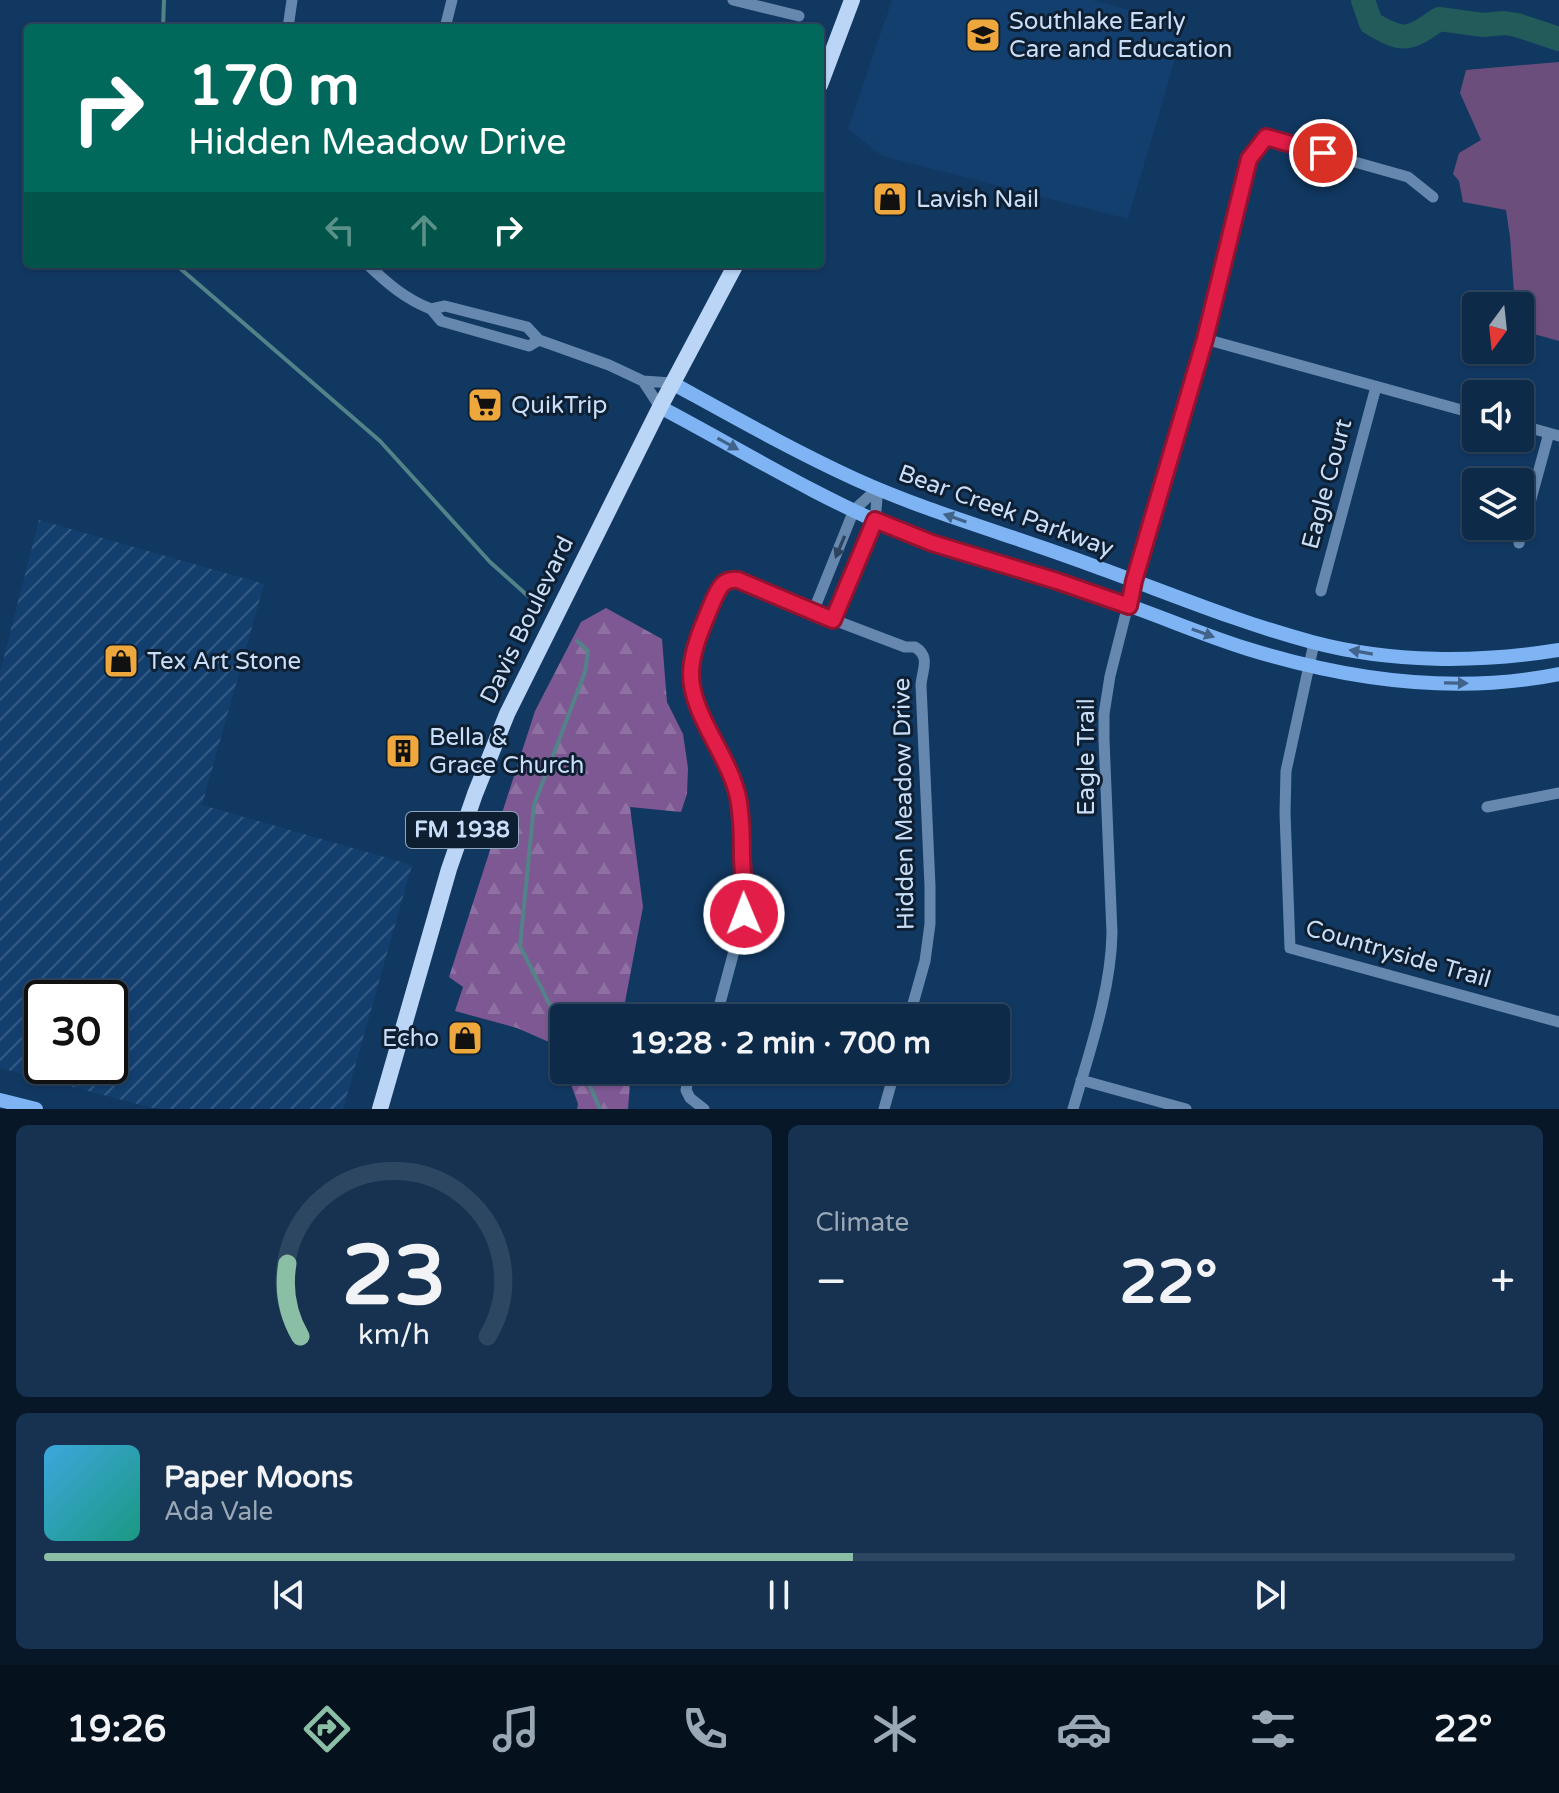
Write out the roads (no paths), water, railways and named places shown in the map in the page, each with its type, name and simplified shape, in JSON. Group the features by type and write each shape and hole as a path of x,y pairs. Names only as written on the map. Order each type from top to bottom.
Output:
{"main road":[{"path":"824,74 852,0"},
{"name":"Davis Boulevard","path":"380,1109 449,869 490,754 529,665 734,268"},
{"name":"Bear Creek Parkway","path":"672,383 835,469 878,488 1222,614 1314,643 1371,654 1415,658 1516,656 1559,650"},
{"name":"Bear Creek Parkway","path":"660,407 875,520 932,543 1057,581 1243,647 1308,666 1374,679 1476,684 1559,674"},
{"path":"0,1100 36,1109"}],"street":[{"path":"289,24 292,0"},
{"path":"446,24 452,0"},
{"path":"733,0 799,16"},
{"name":"Eagle Trail","path":"1073,1109 1110,962 1112,933 1104,714 1110,676 1134,581 1205,339 1249,159 1266,137 1408,177 1433,197"},
{"name":"Bear Creek Parkway","path":"372,268 405,297 431,309 441,321 529,346 539,340"},
{"name":"Bear Creek Parkway","path":"431,309 445,306 527,327 539,340 609,365 643,381 672,383"},
{"path":"1205,339 1462,410"},
{"name":"Bear Creek Parkway","path":"643,381 660,407"},
{"name":"Eagle Court","path":"1321,591 1376,387"},
{"path":"1519,543 1554,434 1534,429"},
{"path":"813,612 854,510 878,488"},
{"path":"833,620 875,520 878,488"},
{"name":"Hidden Meadow Drive","path":"720,1004 744,914 741,823 735,785 697,703 691,672 694,651 711,607 720,587 728,580 738,580 833,620 905,647 915,647 925,658 921,685 930,924 925,961 913,1004"},
{"name":"Countryside Trail","path":"1314,643 1285,783 1290,948 1559,1022"},
{"path":"1487,807 1559,793"},
{"path":"1081,1080 1186,1109"},
{"path":"687,1084 690,1098 704,1109"},
{"path":"884,1109 891,1084"}],"waterway":[{"path":"163,24 164,0"},
{"path":"1363,0 1371,23 1399,36 1413,35 1439,19 1483,25 1517,25 1559,39"},
{"path":"180,268 380,441 490,562 528,596"},
{"path":"550,1005 520,946 534,805 585,672 588,651 577,641"},
{"path":"589,1084 600,1109"}],"place":[{"name":"Southlake Early Care and Education","path":"983,35"},
{"name":"Lavish Nail","path":"890,199"},
{"name":"QuikTrip","path":"485,405"},
{"name":"Tex Art Stone","path":"121,661"},
{"name":"Bella & Grace Church","path":"403,751"},
{"name":"Echo","path":"465,1038"}]}
